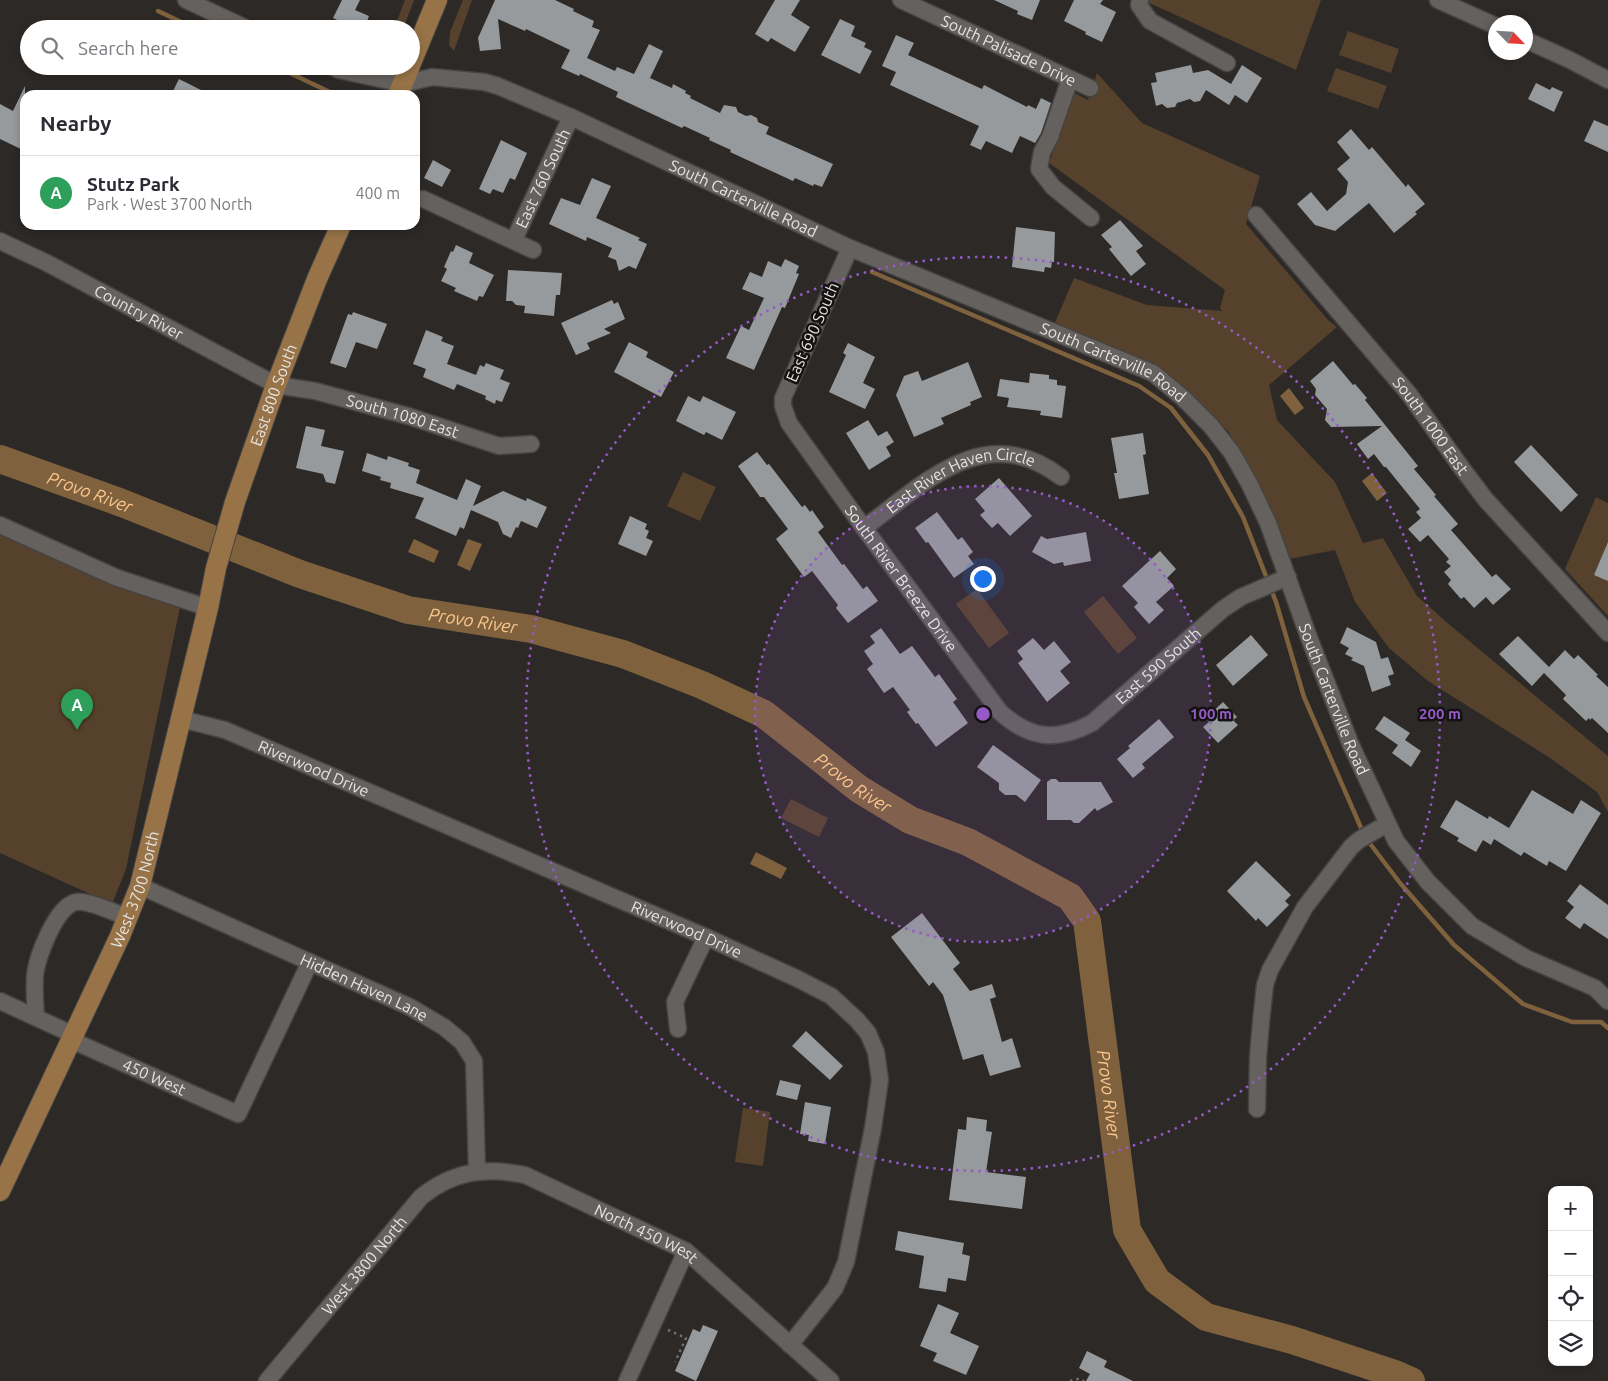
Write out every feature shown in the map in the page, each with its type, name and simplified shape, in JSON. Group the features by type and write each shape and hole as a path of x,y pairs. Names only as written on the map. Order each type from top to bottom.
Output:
{"main road":[{"path":"420,42 437,0"},
{"name":"East 800 South","path":"216,568 235,502 276,385 339,230"},
{"name":"West 3700 North","path":"0,1191 128,918 140,886 208,608 216,568"}],"street":[{"path":"186,0 229,20"},
{"path":"1140,0 1139,6 1150,21 1227,63"},
{"path":"1438,0 1488,22"},
{"name":"South Palisade Drive","path":"907,1 1090,88"},
{"path":"1533,43 1608,80"},
{"name":"South Carterville Road","path":"387,75 484,82 498,86 571,117 850,248 1153,373 1184,398 1211,426 1232,453 1249,483 1268,523 1308,635 1351,745 1396,841 1428,882 1472,926 1526,958 1601,991 1608,1001"},
{"path":"1070,79 1050,137 1042,152 1040,169 1053,187 1091,218"},
{"name":"East 760 South","path":"514,240 571,117"},
{"path":"423,199 533,250"},
{"name":"South 1000 East","path":"1256,215 1409,394 1486,500 1608,633"},
{"name":"Country River","path":"0,241 47,263 276,385"},
{"name":"East 690 South","path":"787,418 783,406 783,398 850,248"},
{"name":"South 1080 East","path":"276,385 315,390 408,416 499,446 531,444"},
{"name":"South River Breeze Drive","path":"787,418 864,528 1000,712 1013,724 1025,730"},
{"name":"East River Haven Circle","path":"864,528 945,468 979,456 998,454 1021,455 1047,466 1062,476"},
{"path":"0,525 115,577 208,608"},
{"name":"East 590 South","path":"1025,730 1042,735 1061,735 1077,731 1092,723 1223,609 1241,597 1288,577"},
{"name":"Riverwood Drive","path":"181,719 225,730 706,937 831,996 858,1020 868,1033 880,1066 879,1094 846,1262 836,1288 790,1344"},
{"path":"1257,1109 1260,1031 1270,970 1306,907 1351,847 1359,840 1387,824"},
{"name":"Hidden Haven Lane","path":"140,886 410,1007 444,1027 462,1042 474,1061 477,1171"},
{"path":"36,1017 35,973 40,954 55,921 67,907 76,902 89,904 128,918"},
{"path":"678,1029 675,1002 706,937"},
{"name":"450 West","path":"0,1001 238,1114 310,962"},
{"name":"North 450 West","path":"477,1171 524,1175 686,1251 831,1381"},
{"name":"West 3800 North","path":"267,1381 421,1197 450,1178 477,1171"},
{"path":"627,1381 686,1251"}],"path":[{"path":"668,1330 686,1338 675,1362"},
{"path":"1070,1381 1078,1379 1084,1381"}],"shaded area":[{"path":"405,0 414,0 406,20 397,20"},
{"path":"463,0 472,0 454,51 449,45 450,32"},
{"path":"1143,0 1321,0 1296,70"},
{"path":"1348,31 1399,49 1391,73 1339,55"},
{"path":"1336,68 1387,86 1378,109 1327,91"},
{"path":"1097,73 1142,123 1260,176 1246,224 1328,320 1337,327 1269,385 1277,420 1335,482 1363,543 1383,538 1417,596 1608,756 1608,812 1597,792 1550,758 1428,681 1389,648 1355,602 1335,550 1289,559 1258,481 1228,431 1175,382 1054,325 1074,278 1147,305 1222,311 1220,308 1225,290 1049,163 1074,93 1088,100"},
{"path":"1289,388 1304,408 1295,415 1280,396"},
{"path":"683,472 716,487 700,521 667,506"},
{"path":"1372,473 1387,493 1377,501 1362,481"},
{"path":"1596,497 1608,503 1608,616 1565,569"},
{"path":"0,527 180,607 126,869 112,904 0,853"},
{"path":"414,539 439,551 434,563 408,552"},
{"path":"468,539 482,544 470,571 457,565"},
{"path":"977,589 1009,633 989,648 956,604"},
{"path":"1103,596 1137,638 1118,654 1084,612"},
{"path":"791,799 828,818 819,837 781,818"},
{"path":"756,852 787,868 781,879 750,864"},
{"path":"743,1108 770,1112 763,1166 735,1162"}],"building":[{"path":"342,0 360,0 355,10 369,16 367,20 337,20 333,18"},
{"path":"495,0 555,0 574,9 573,11 594,21 592,27 600,30 587,58 615,71 617,67 634,74 649,44 663,51 650,78 672,88 673,84 686,91 685,93 691,96 690,98 720,113 724,105 736,107 738,112 746,116 751,115 757,118 758,122 769,127 766,134 833,164 822,187 814,184 813,186 795,178 793,181 730,152 731,150 709,140 710,138 684,126 682,128 616,97 618,92 580,74 579,76 561,68 570,50 526,29 525,31 498,19 501,49 480,51 478,38"},
{"path":"775,0 800,0 791,15 810,27 795,52 771,38 768,42 755,34"},
{"path":"994,0 1040,0 1032,20 1017,14 1018,11"},
{"path":"1074,0 1103,0 1100,4 1116,12 1102,42 1064,21"},
{"path":"840,19 855,26 851,36 866,43 864,47 872,51 860,74 821,55"},
{"path":"896,35 914,43 908,55 982,89 984,85 1027,107 1028,105 1036,109 1041,98 1051,103 1041,133 1035,143 1020,136 1012,153 986,141 981,150 970,145 979,126 890,85 896,72 882,66"},
{"path":"1191,65 1193,73 1208,70 1231,84 1242,65 1262,78 1247,103 1235,95 1229,105 1206,90 1200,101 1194,102 1190,99 1177,103 1175,107 1167,108 1162,104 1156,106 1151,83 1157,82 1155,73"},
{"path":"179,79 201,90 174,90"},
{"path":"1536,83 1550,90 1552,87 1563,92 1554,112 1528,99"},
{"path":"20,96 20,149 0,139 0,104 13,111"},
{"path":"1594,120 1608,126 1608,152 1584,141"},
{"path":"1351,129 1369,150 1372,147 1406,187 1408,184 1425,204 1415,212 1417,214 1394,233 1369,203 1335,231 1315,225 1297,204 1311,192 1327,211 1346,194 1348,182 1337,169 1350,158 1337,142"},
{"path":"501,140 527,153 515,180 510,178 503,193 493,189 490,194 479,189"},
{"path":"433,160 451,170 442,187 424,178"},
{"path":"592,178 611,186 596,218 640,238 638,240 647,244 636,269 629,266 619,271 616,260 608,257 612,248 587,237 586,241 549,224 561,198 580,205"},
{"path":"1120,220 1143,246 1136,251 1146,264 1131,276 1109,249 1112,247 1101,235"},
{"path":"1016,227 1055,232 1054,262 1052,262 1051,268 1045,267 1044,272 1012,267"},
{"path":"456,245 473,253 469,263 494,275 483,297 479,296 477,301 454,291 456,288 441,281 447,269 444,267 451,251 453,252"},
{"path":"785,259 799,266 796,273 799,274 785,308 782,307 754,370 726,358 741,326 749,330 764,298 742,289 750,272 762,277 768,261 781,267"},
{"path":"508,270 562,273 560,295 556,295 554,316 524,313 525,306 516,305 512,301 506,301"},
{"path":"612,300 614,304 618,302 625,319 604,329 611,333 587,343 590,349 576,355 561,323"},
{"path":"353,312 387,324 377,349 356,342 346,368 330,363 348,314 352,315"},
{"path":"426,330 443,337 441,341 454,346 447,364 476,375 480,365 484,367 486,363 504,370 500,379 510,383 502,402 496,400 495,404 485,399 486,396 457,384 454,390 423,377 426,369 413,364"},
{"path":"629,342 648,352 646,357 674,372 661,397 614,372"},
{"path":"848,343 875,357 863,383 875,389 865,409 829,392 846,355 843,353"},
{"path":"1333,361 1353,385 1355,384 1367,398 1365,400 1418,466 1414,469 1458,524 1451,530 1492,577 1496,574 1511,589 1493,605 1486,597 1474,608 1464,597 1461,599 1448,584 1451,580 1444,572 1451,566 1446,562 1449,559 1428,535 1420,542 1408,529 1421,518 1416,512 1420,509 1374,454 1368,459 1357,444 1382,426 1331,427 1325,420 1327,409 1315,395 1316,389 1310,381"},
{"path":"968,362 982,397 970,402 971,405 941,418 944,424 914,437 896,395 904,376 918,371 922,381"},
{"path":"1030,373 1049,375 1049,379 1057,380 1057,385 1066,386 1062,418 1040,415 1041,411 1007,407 1009,398 997,396 1000,379 1029,383"},
{"path":"688,396 700,402 703,396 736,412 722,440 706,432 704,435 676,421"},
{"path":"868,420 878,436 887,431 894,442 886,447 891,456 869,470 846,433"},
{"path":"306,426 325,430 321,446 344,451 335,484 326,482 323,474 296,468"},
{"path":"1143,433 1146,454 1143,455 1149,494 1119,499 1114,473 1117,473 1111,438"},
{"path":"1531,445 1578,495 1561,512 1514,462"},
{"path":"757,452 767,465 769,464 802,507 805,505 810,512 812,510 824,527 818,532 842,565 844,564 863,589 867,586 878,601 848,623 836,608 838,605 812,571 804,577 776,539 788,529 764,497 760,497 738,466"},
{"path":"367,453 387,460 388,456 409,463 408,466 420,470 416,483 457,500 466,479 481,486 473,506 503,491 526,501 527,498 547,507 537,528 521,521 511,538 503,534 498,522 471,510 464,529 460,527 456,536 415,518 424,498 390,488 391,483 380,480 381,477 362,471"},
{"path":"999,478 1032,516 1010,536 998,523 992,528 980,515 985,511 975,499"},
{"path":"937,512 958,540 962,537 973,552 968,556 974,564 954,578 928,542 926,543 915,528"},
{"path":"630,516 647,524 645,529 649,531 646,538 653,541 646,556 618,544"},
{"path":"1086,532 1091,561 1064,566 1063,562 1054,564 1032,552 1041,536 1047,539"},
{"path":"1608,542 1608,581 1594,575"},
{"path":"1160,551 1176,569 1167,578 1174,586 1156,602 1164,610 1149,624 1134,607 1138,603 1122,586"},
{"path":"1347,627 1376,642 1381,659 1388,657 1394,674 1388,676 1391,685 1372,692 1364,666 1351,660 1353,658 1345,654 1349,648 1340,643"},
{"path":"881,628 900,654 912,646 935,677 939,674 957,699 953,702 968,723 936,747 907,712 910,710 893,687 884,693 867,669 873,664 864,651 875,643 870,636"},
{"path":"1251,635 1268,655 1233,686 1216,665"},
{"path":"1518,636 1549,667 1565,650 1574,659 1578,655 1598,675 1596,676 1608,687 1608,733 1592,718 1586,721 1563,699 1566,695 1544,673 1532,686 1499,654"},
{"path":"1033,638 1044,650 1054,641 1071,662 1060,671 1070,683 1047,702 1018,663 1023,659 1017,651"},
{"path":"1223,702 1237,717 1233,720 1238,725 1218,743 1203,727 1209,722 1206,718"},
{"path":"1384,716 1410,733 1405,740 1421,751 1411,767 1392,753 1398,745 1375,729"},
{"path":"1159,719 1174,737 1142,764 1145,768 1133,778 1117,759 1130,748 1128,746"},
{"path":"993,745 1041,780 1025,802 1016,795 1005,795 999,790 999,783 977,767"},
{"path":"1051,779 1056,779 1059,782 1101,782 1113,802 1097,811 1095,808 1079,823 1074,823 1071,820 1047,820 1047,782"},
{"path":"1532,790 1573,814 1581,800 1601,813 1566,871 1549,861 1547,866 1524,852 1521,856 1494,839 1491,845 1483,840 1476,852 1457,841 1459,838 1440,827 1456,800 1488,819 1489,816 1509,828"},
{"path":"1256,861 1291,895 1285,901 1289,905 1267,927 1258,918 1256,921 1227,891"},
{"path":"1580,884 1608,905 1608,939 1584,923 1580,929 1565,918 1574,907 1567,901"},
{"path":"922,913 960,963 953,969 970,991 992,984 996,997 990,999 1002,1042 1012,1038 1021,1067 990,1076 983,1054 963,1060 943,995 933,982 929,986 891,937"},
{"path":"806,1031 843,1066 830,1080 792,1046"},
{"path":"780,1080 801,1085 797,1100 776,1095"},
{"path":"805,1102 831,1107 825,1144 808,1141 809,1135 800,1134"},
{"path":"967,1117 987,1120 986,1131 992,1132 986,1172 1026,1177 1022,1209 949,1200 958,1129 966,1130"},
{"path":"898,1231 964,1243 962,1254 970,1256 966,1281 948,1278 946,1292 919,1288 924,1256 895,1250"},
{"path":"938,1304 959,1313 950,1333 979,1346 966,1375 933,1361 937,1353 920,1346"},
{"path":"703,1325 718,1331 696,1381 675,1371 693,1329 700,1332"},
{"path":"1087,1351 1107,1361 1104,1367 1133,1381 1086,1381 1090,1374 1079,1368"}],"waterway":[{"path":"158,11 177,20"},
{"path":"294,75 325,90"},
{"path":"872,272 1139,386 1171,408 1208,455 1243,517 1276,602 1304,697 1365,837 1400,883 1454,945 1523,1004 1572,1022 1601,1022 1608,1028"},
{"name":"Provo River","path":"0,459 122,503 300,574 408,610 531,629 623,654 702,685 764,714 859,789 910,820 968,842 1070,897 1087,921 1127,1230 1157,1281 1206,1317 1292,1340 1411,1381"}],"place":[{"name":"Stutz Park","path":"77,730"}]}
